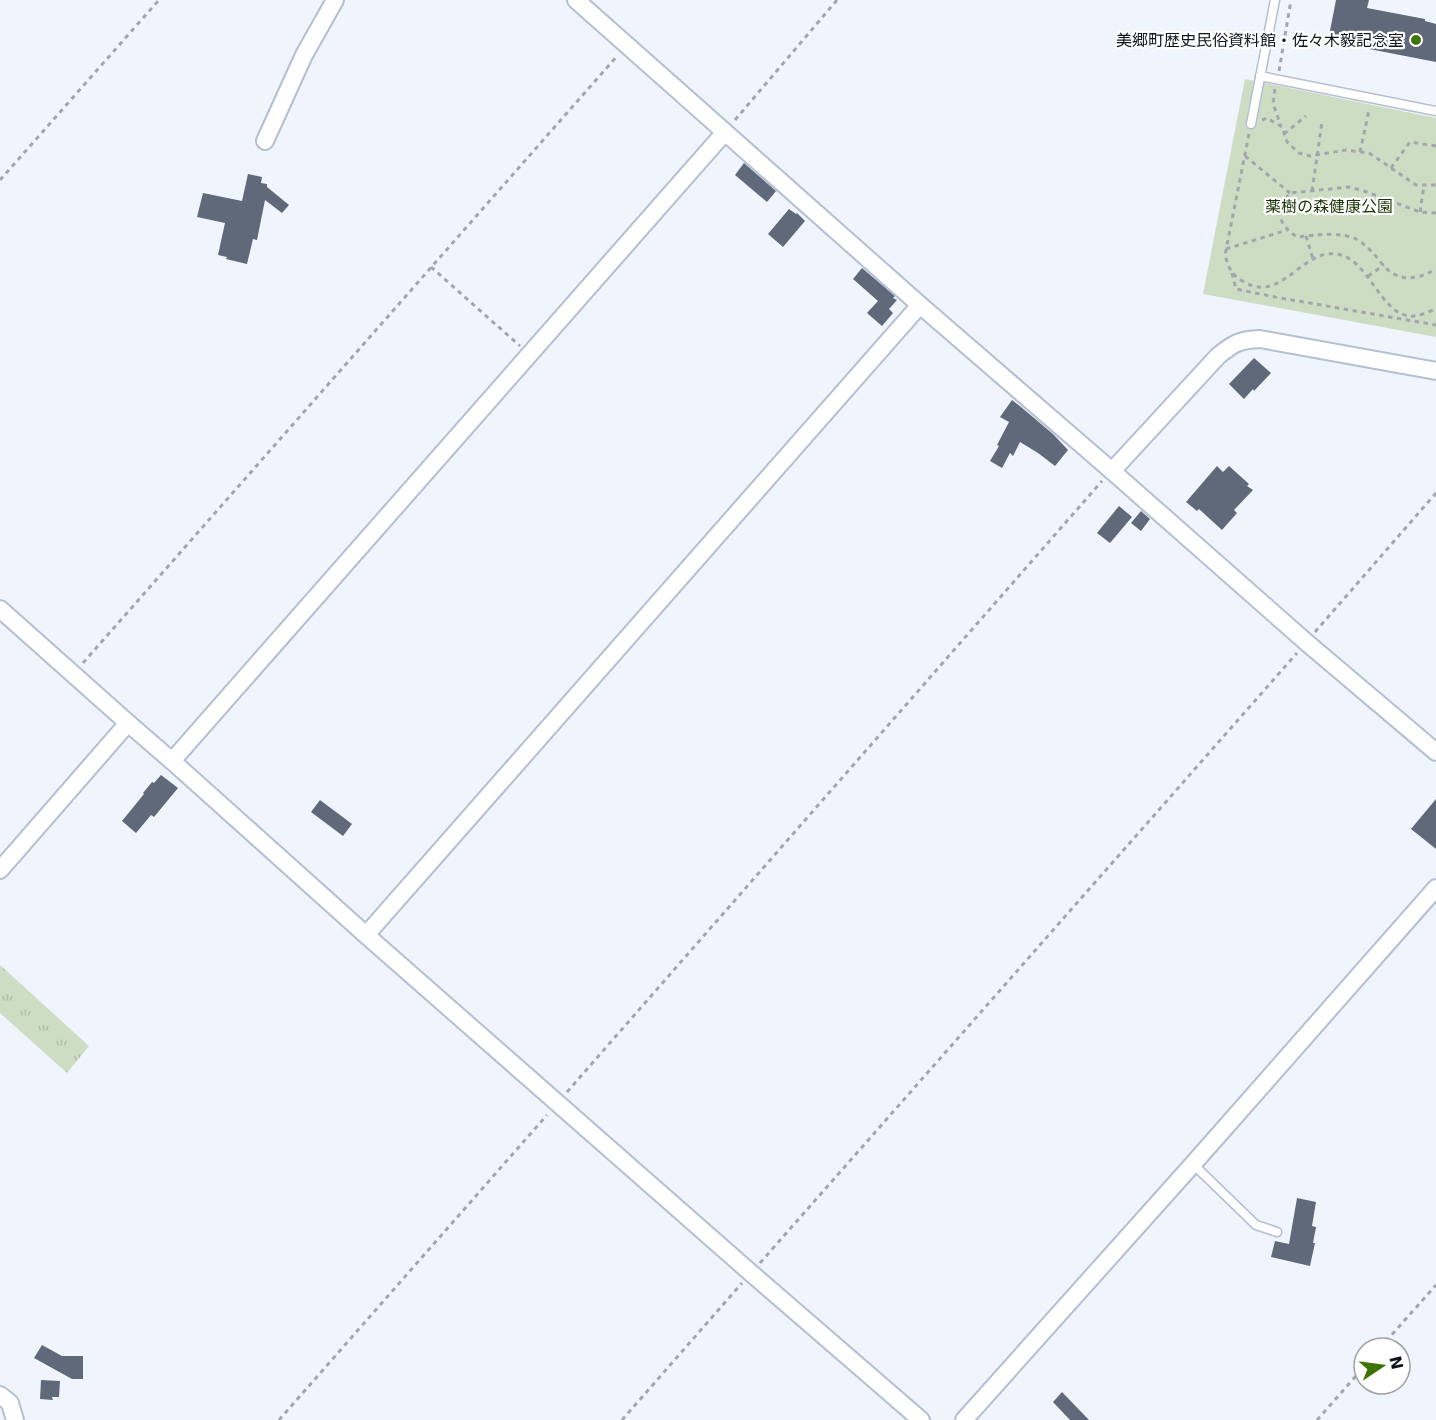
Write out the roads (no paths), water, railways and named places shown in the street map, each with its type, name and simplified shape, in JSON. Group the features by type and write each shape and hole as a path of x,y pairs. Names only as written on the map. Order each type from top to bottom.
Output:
{"street":[{"path":"265,141 304,56 335,0"},
{"path":"576,0 1306,642 1436,752"},
{"path":"172,761 725,132"},
{"path":"366,935 920,304"},
{"path":"1112,471 1218,356 1232,345 1244,340 1260,339 1436,371"},
{"path":"0,609 366,935 921,1420"},
{"path":"0,870 128,723"},
{"path":"964,1420 1436,888"},
{"path":"0,1395 10,1403 15,1420"}],"lane":[{"path":"1251,124 1275,0"},
{"path":"1260,76 1436,111"},
{"path":"1193,1164 1256,1224 1277,1232"}],"place":[{"name":"美郷町歴史民俗資料館・佐々木毅記念室","path":"1416,40"}],"park label":[{"name":"薬樹の森健康公園","path":"1329,206"}]}
